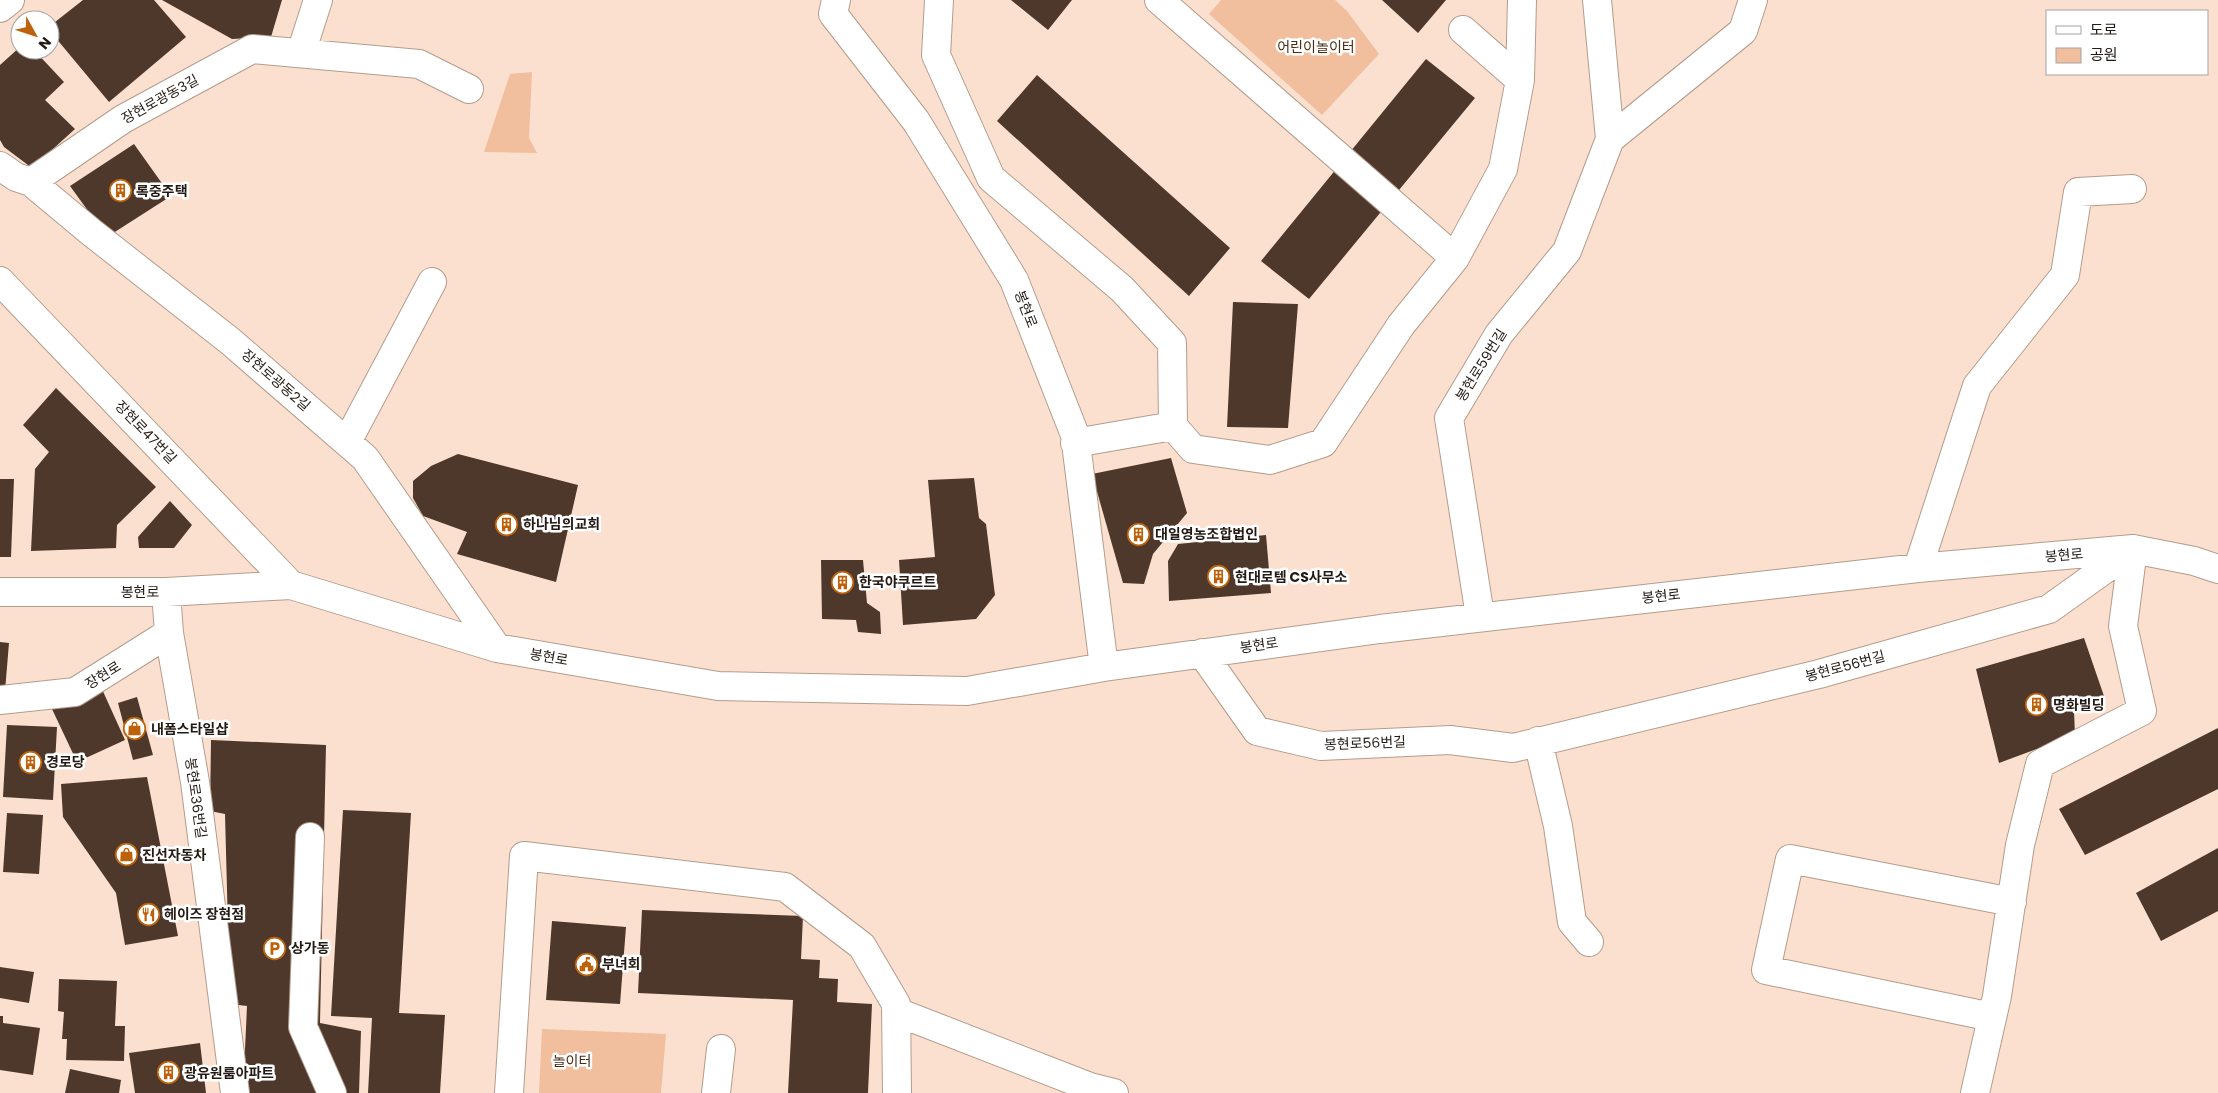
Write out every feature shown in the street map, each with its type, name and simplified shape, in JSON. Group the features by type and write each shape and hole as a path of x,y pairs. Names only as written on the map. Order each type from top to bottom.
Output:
{"street":[{"path":"0,8 10,0"},
{"path":"301,53 318,0"},
{"name":"봉현로","path":"836,0 833,14 916,121 1014,280 1075,434 1104,667"},
{"path":"939,0 936,55 991,178 1122,289 1172,343 1173,426 1193,449 1270,460 1323,443 1401,326 1455,258 1503,169 1520,80 1522,0"},
{"path":"1159,0 1455,258"},
{"name":"봉현로59번길","path":"1480,616 1449,418 1499,334 1567,250 1610,139 1597,0"},
{"name":"봉현로59번길","path":"1610,139 1743,31 1753,0"},
{"path":"1463,30 1520,80"},
{"name":"장현로광동3길","path":"32,182 123,119 252,49 419,64 469,89"},
{"name":"장현로광동2길","path":"0,166 16,177 32,182 91,232 230,340 365,458 497,648"},
{"path":"1918,568 1977,386 2065,275 2078,192 2132,189"},
{"name":"장현로47번길","path":"0,281 291,585"},
{"path":"347,442 432,282"},
{"path":"1076,444 1173,426"},
{"path":"1975,1093 1992,1018 2020,845 2040,764 2142,711 2123,626 2133,548"},
{"name":"봉현로","path":"0,592 166,592 291,585 497,648 718,686 967,691 1104,667 1480,616 1918,568 2133,548 2194,561 2218,569"},
{"name":"봉현로56번길","path":"1202,653 1257,731 1321,746 1450,740 1513,748 1819,674 2049,609 2133,548"},
{"name":"봉현로36번길","path":"166,592 169,633 195,782 234,1093"},
{"name":"장현로","path":"0,700 75,692 169,633"},
{"path":"1538,741 1558,826 1572,922 1589,942"},
{"path":"310,837 303,1027 332,1093"},
{"path":"509,1093 524,856 785,887 862,946 896,1004 898,1093"},
{"path":"1992,1018 1766,970 1790,859 2012,902"},
{"path":"897,1012 1090,1087 1114,1093"},
{"path":"716,1093 721,1049"}],"green space":[{"name":"어린이놀이터","path":"1221,0 1335,0 1347,11 1379,54 1322,115 1209,14"},
{"path":"532,72 529,138 537,153 484,152 510,74"},
{"name":"놀이터","path":"542,1029 666,1034 661,1093 539,1093"}],"building":[{"path":"83,0 154,0 186,37 109,102 60,43 60,18"},
{"path":"162,0 282,0 271,37 232,39"},
{"path":"1011,0 1072,0 1048,30"},
{"path":"1382,0 1446,0 1418,33"},
{"path":"10,56 10,60 43,60 64,82 45,100 75,129 32,168 4,147 0,140 0,65"},
{"path":"1426,59 1475,98 1309,299 1261,261"},
{"path":"1037,75 1230,248 1189,296 997,121"},
{"name":"록중주택","path":"134,144 171,196 107,237 70,186"},
{"path":"1233,302 1298,304 1288,428 1227,427"},
{"path":"56,388 156,487 117,525 116,548 31,551 35,469 49,452 23,425"},
{"name":"하나님의교회","path":"458,454 578,485 556,582 457,554 467,532 423,516 413,498 413,481 431,466"},
{"name":"대일영농조합법인","path":"1171,458 1187,513 1153,554 1144,584 1123,583 1092,474"},
{"path":"974,478 979,518 986,524 995,595 976,619 903,625 899,560 935,557 928,480"},
{"path":"0,479 14,479 11,557 0,557"},
{"path":"170,501 192,525 174,548 139,548 138,537"},
{"name":"현대로템 CS사무소","path":"1266,535 1271,593 1169,601 1168,561 1178,544"},
{"name":"한국야쿠르트","path":"821,560 863,560 867,603 880,612 881,634 858,632 856,620 822,619"},
{"name":"명화빌딩","path":"2084,638 2105,699 2074,711 2075,735 1999,763 1976,669"},
{"path":"0,642 9,643 5,691 0,691"},
{"path":"101,687 125,740 77,762 52,709"},
{"name":"내폼스타일샵","path":"137,697 153,755 133,760 118,703"},
{"name":"경로당","path":"7,725 57,727 53,800 3,797"},
{"path":"2218,728 2218,789 2085,855 2059,809"},
{"name":"상가동","path":"211,740 326,745 320,1023 361,1031 359,1093 243,1093 247,1006 230,1004 225,814 210,811"},
{"name":"진선자동차","path":"147,777 178,936 125,945 116,893 63,817 61,784"},
{"path":"343,810 411,813 399,1013 445,1015 440,1093 368,1093 372,1018 331,1016"},
{"path":"7,813 43,815 39,874 3,872"},
{"path":"2218,848 2218,911 2161,941 2136,893"},
{"path":"642,910 803,916 801,959 820,960 819,978 838,979 837,1002 872,1004 868,1093 788,1093 793,1000 638,993"},
{"name":"부녀회","path":"552,921 626,927 620,1004 546,1000"},
{"path":"0,967 34,972 29,1003 0,998"},
{"path":"59,979 117,981 115,1026 125,1026 124,1061 66,1060 67,1039 62,1039 64,1012 58,1011"},
{"path":"0,1016 3,1016 3,1023 40,1028 33,1075 0,1070"},
{"name":"광유원룸아파트","path":"200,1043 206,1093 135,1093 129,1053"},
{"path":"70,1069 121,1080 119,1093 65,1093"}],"place":[{"name":"록중주택","path":"120,191"},
{"name":"하나님의교회","path":"507,524"},
{"name":"대일영농조합법인","path":"1139,534"},
{"name":"현대로템 CS사무소","path":"1219,577"},
{"name":"한국야쿠르트","path":"843,582"},
{"name":"명화빌딩","path":"2037,705"},
{"name":"내폼스타일샵","path":"135,729"},
{"name":"경로당","path":"30,762"},
{"name":"진선자동차","path":"126,855"},
{"name":"헤이즈 장현점","path":"148,914"},
{"name":"상가동","path":"275,948"},
{"name":"부녀회","path":"586,964"},
{"name":"광유원룸아파트","path":"168,1073"}]}
